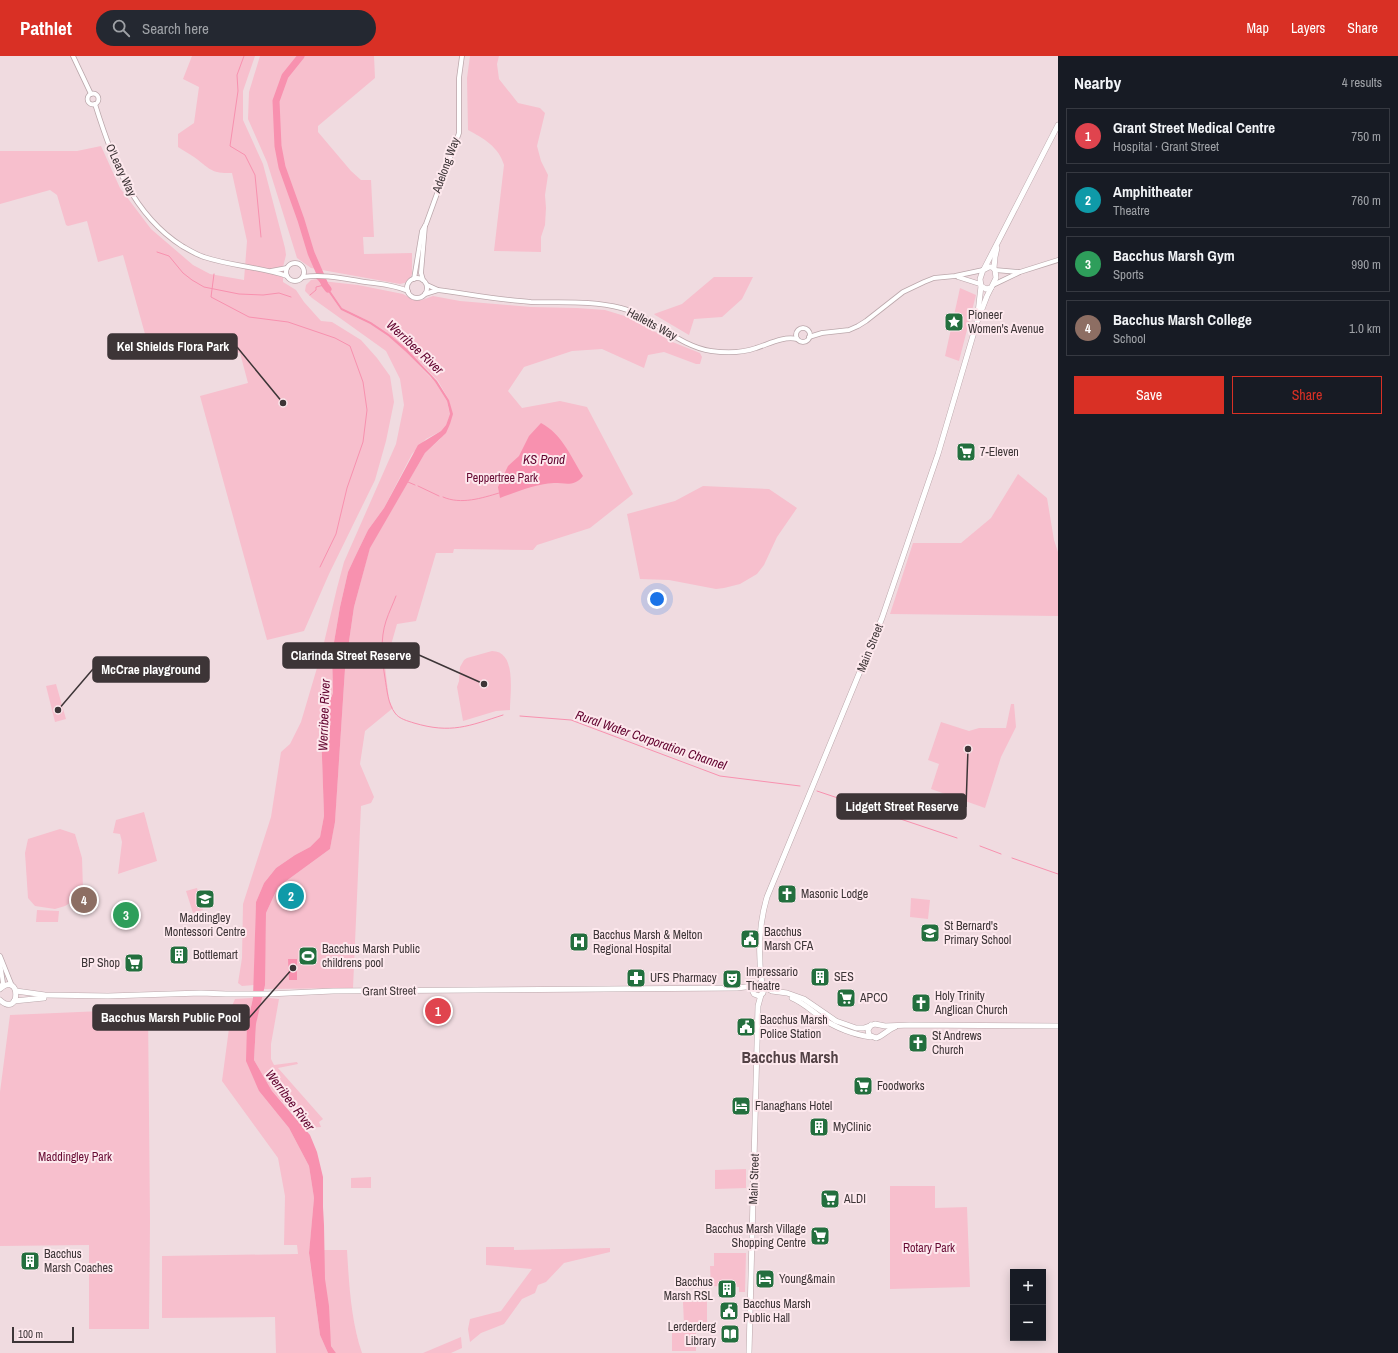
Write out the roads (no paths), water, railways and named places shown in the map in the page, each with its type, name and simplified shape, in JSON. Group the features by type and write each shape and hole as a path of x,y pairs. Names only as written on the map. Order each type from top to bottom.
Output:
{"main road":[{"path":"1005,229 996,252 994,269 996,278 992,286 986,289 981,285 980,279 983,270 1058,125"},
{"path":"983,270 989,267 994,269"},
{"name":"Main Street","path":"977,322 981,285"},
{"name":"Main Street","path":"749,1353 758,995 764,991 759,970 760,927 767,898 882,618 936,462 977,322 992,286"},
{"name":"Main Street","path":"754,986 759,970"},
{"path":"0,989 6,985 12,986 16,991 17,996 14,1001"},
{"name":"Grant Street","path":"16,991 45,995 110,996 201,993 268,994 332,991 737,988 762,985 772,990 804,999 830,1018 848,1026 860,1029 871,1025"},
{"path":"754,986 752,990 758,995 780,994 792,998 838,1027 863,1036 876,1038 891,1029 910,1025"},
{"name":"Grant Street","path":"737,988 758,995"},
{"name":"Grant Street","path":"0,1000 8,1004 14,1001 64,996"},
{"path":"871,1037 868,1030 871,1025 875,1024 1058,1026"},
{"path":"880,1025 882,1034"}],"street":[{"path":"73,56 91,94 94,94 98,98 98,102 95,104 90,104 88,101 91,94"},
{"name":"Adelong Way","path":"414,279 422,231 426,224 459,133 459,78 462,56"},
{"name":"O'Leary Way","path":"95,104 107,140 125,183 138,204 154,224 172,239 202,257 287,276"},
{"name":"Adelong Way","path":"423,280 421,274 426,224"},
{"path":"992,286 1020,272 1058,260"},
{"path":"317,275 295,262 287,268 287,276 294,281 303,277 317,275 347,279 397,286 408,291 412,296 417,298 425,294 427,285 423,280 418,278 397,286"},
{"name":"O'Leary Way","path":"270,271 287,268"},
{"path":"303,277 304,268"},
{"path":"994,269 1020,272"},
{"path":"809,335 849,330 858,326 895,297 912,286 934,278 955,276 983,270"},
{"path":"955,276 968,279 981,285"},
{"path":"408,291 410,282"},
{"name":"Halletts Way","path":"427,285 438,290 520,301 582,302 622,308 694,346 724,352 738,352 755,349 796,337"},
{"name":"Halletts Way","path":"425,294 438,290"},
{"path":"802,328 806,329 809,335 807,341 803,342 796,337 798,330 802,328"},
{"path":"0,956 12,986"},
{"path":"0,963 3,983 0,989"}],"water":[{"path":"314,274 329,289 342,308 371,322 389,334 407,349 437,381 449,400 453,414 446,433 425,453 370,548 354,607 345,669 335,822 330,849 278,887 266,913 265,985 256,1024 254,1060 272,1091 310,1135 317,1152 323,1177 325,1279 329,1306 331,1346 336,1353 328,1353 320,1335 309,1253 314,1198 309,1166 289,1128 259,1091 246,1061 247,1025 253,998 256,902 264,883 276,868 310,847 320,837 324,816 321,728 323,717 333,693 332,654 348,572 368,530 384,508 418,445 441,431 446,425 450,414 447,401 430,376 388,336 370,324 341,310"},
{"name":"KS Pond","path":"541,423 555,433 583,476 573,483 540,485 500,498 498,487 508,466 519,456 529,436"},
{"path":"288,959 297,959 297,980 289,980"}],"waterway":[{"name":"Rural Water Corporation Channel","path":"244,56 237,75 238,91 230,146 245,155 255,175 261,237"},
{"name":"Werribee River","path":"301,56 285,76 276,101 278,146 282,167 311,253 328,289"},
{"path":"157,252 169,256 183,273 204,287 239,294 263,295 279,293 291,297"},
{"name":"Rural Water Corporation Channel","path":"214,274 211,297 249,317 288,322 335,338 350,346 363,382 367,410 363,442 347,488 336,534 320,567"},
{"path":"310,295 316,290 316,287 324,285"},
{"path":"408,482 415,485"},
{"path":"418,486 439,496"},
{"path":"443,497 464,501 479,499 499,493"},
{"name":"Rural Water Corporation Channel","path":"396,596 384,628 382,657 388,697 397,715 406,721 439,728 470,725 503,715"},
{"name":"Rural Water Corporation Channel","path":"520,716 571,720 720,776 800,786"},
{"name":"Rural Water Corporation Channel","path":"817,791 957,838"},
{"name":"Rural Water Corporation Channel","path":"980,846 1001,854"},
{"name":"Rural Water Corporation Channel","path":"1012,858 1058,874"}],"place":[{"name":"Pioneer Women's Avenue","path":"954,322"},
{"name":"Kel Shields Flora Park","path":"283,403"},
{"name":"7-Eleven","path":"966,452"},
{"name":"Clarinda Street Reserve","path":"484,684"},
{"name":"McCrae playground","path":"58,710"},
{"name":"Lidgett Street Reserve","path":"968,749"},
{"name":"Masonic Lodge","path":"787,894"},
{"name":"Amphitheater","path":"291,896"},
{"name":"Maddingley Montessori Centre","path":"205,899"},
{"name":"Bacchus Marsh College","path":"84,900"},
{"name":"Bacchus Marsh Gym","path":"126,915"},
{"name":"St Bernard's Primary School","path":"930,933"},
{"name":"Bacchus Marsh CFA","path":"750,939"},
{"name":"Bacchus Marsh & Melton Regional Hospital","path":"579,942"},
{"name":"Bottlemart","path":"179,955"},
{"name":"Bacchus Marsh Public childrens pool","path":"308,956"},
{"name":"BP Shop","path":"134,963"},
{"name":"Bacchus Marsh Public Pool","path":"293,968"},
{"name":"SES","path":"820,977"},
{"name":"UFS Pharmacy","path":"636,978"},
{"name":"Impressario Theatre","path":"732,979"},
{"name":"APCO","path":"846,998"},
{"name":"Holy Trinity Anglican Church","path":"921,1003"},
{"name":"Grant Street Medical Centre","path":"438,1011"},
{"name":"Bacchus Marsh Police Station","path":"746,1027"},
{"name":"St Andrews Church","path":"918,1043"},
{"name":"Foodworks","path":"863,1086"},
{"name":"Flanaghans Hotel","path":"741,1106"},
{"name":"MyClinic","path":"819,1127"},
{"name":"ALDI","path":"830,1199"},
{"name":"Bacchus Marsh Village Shopping Centre","path":"820,1236"},
{"name":"Bacchus Marsh Coaches","path":"30,1261"},
{"name":"Young&main","path":"765,1279"},
{"name":"Bacchus Marsh RSL","path":"727,1289"},
{"name":"Bacchus Marsh Public Hall","path":"729,1311"},
{"name":"Lerderderg Library","path":"730,1334"}],"district":[{"name":"Bacchus Marsh","path":"790,1057"}],"park label":[{"name":"Peppertree Park","path":"502,478"},
{"name":"Maddingley Park","path":"75,1157"},
{"name":"Rotary Park","path":"929,1248"}]}
